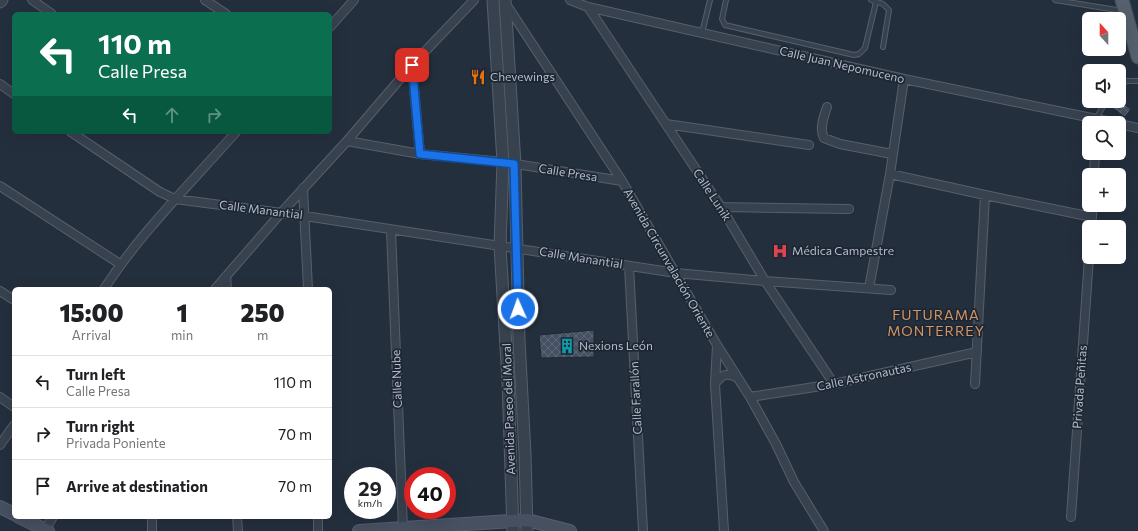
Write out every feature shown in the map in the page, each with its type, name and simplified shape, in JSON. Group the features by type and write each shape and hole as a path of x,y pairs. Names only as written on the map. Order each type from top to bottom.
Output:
{"main road":[{"path":"1124,6 1138,57"},
{"path":"0,507 12,513"},
{"path":"23,519 46,531"},
{"path":"359,531 403,528 513,525 527,525 570,531"}],"street":[{"path":"32,0 49,12"},
{"path":"205,0 223,12"},
{"path":"332,25 354,0"},
{"path":"217,287 303,188 347,141 412,65 474,0"},
{"name":"Calle Juan Nepomuceno","path":"570,0 588,7 1082,118"},
{"name":"Avenida Paseo del Moral","path":"501,1 502,162 500,246 508,381 513,525"},
{"name":"Avenida Paseo del Moral","path":"501,1 514,164 527,525"},
{"name":"Avenida Circunvalación Oriente","path":"501,1 622,181 716,345 750,397 776,444 794,482 824,531"},
{"name":"Calle Lunik","path":"588,7 721,207 766,281 834,384"},
{"path":"412,65 420,154"},
{"path":"869,288 890,174 904,79"},
{"path":"0,84 12,93"},
{"path":"826,107 822,127 824,138 840,144 892,154"},
{"path":"666,124 809,145"},
{"path":"1126,125 1138,128"},
{"name":"Calle Manantial","path":"74,134 160,192 175,199 305,216 676,273 891,290"},
{"path":"105,287 120,264 231,134"},
{"name":"Calle Presa","path":"347,141 420,154 502,162 622,181"},
{"path":"890,174 1092,217"},
{"path":"0,186 120,264"},
{"path":"303,188 308,287"},
{"path":"975,384 985,195"},
{"path":"721,207 849,209"},
{"path":"1092,212 1092,220"},
{"name":"Calle Nube","path":"391,230 403,528"},
{"name":"Privada Peñitas","path":"1071,517 1089,264"},
{"name":"Calle Farallón","path":"629,266 643,531"},
{"path":"226,276 227,287"},
{"path":"0,292 12,299"},
{"path":"716,345 715,384 724,531"},
{"name":"Calle Astronautas","path":"750,397 834,384 977,352"},
{"path":"715,384 721,377 729,374 738,378"},
{"path":"0,397 12,405"},
{"path":"0,445 12,428"},
{"path":"46,531 52,519"},
{"path":"152,519 152,531"},
{"path":"237,519 238,531"},
{"path":"318,519 318,531"}],"lane":[{"path":"702,33 710,0"},
{"path":"726,0 722,19 725,25 854,55 859,54 865,48 876,2"},
{"path":"871,0 883,4 889,10 883,47"},
{"path":"1055,0 1124,6"},
{"path":"1126,81 1138,81"}],"building":[{"path":"1126,105 1131,109 1126,116 1112,108 1126,108"},
{"name":"Nexions León","path":"594,330 594,357 541,358 539,335"}],"place":[{"name":"Chevewings","path":"478,77"},
{"name":"Médica Campestre","path":"780,251"},
{"name":"Nexions León","path":"567,346"}],"district":[{"name":"FUTURAMA MONTERREY","path":"936,324"}],"route":[{"path":"412,65 420,154 514,164 518,309"}]}
